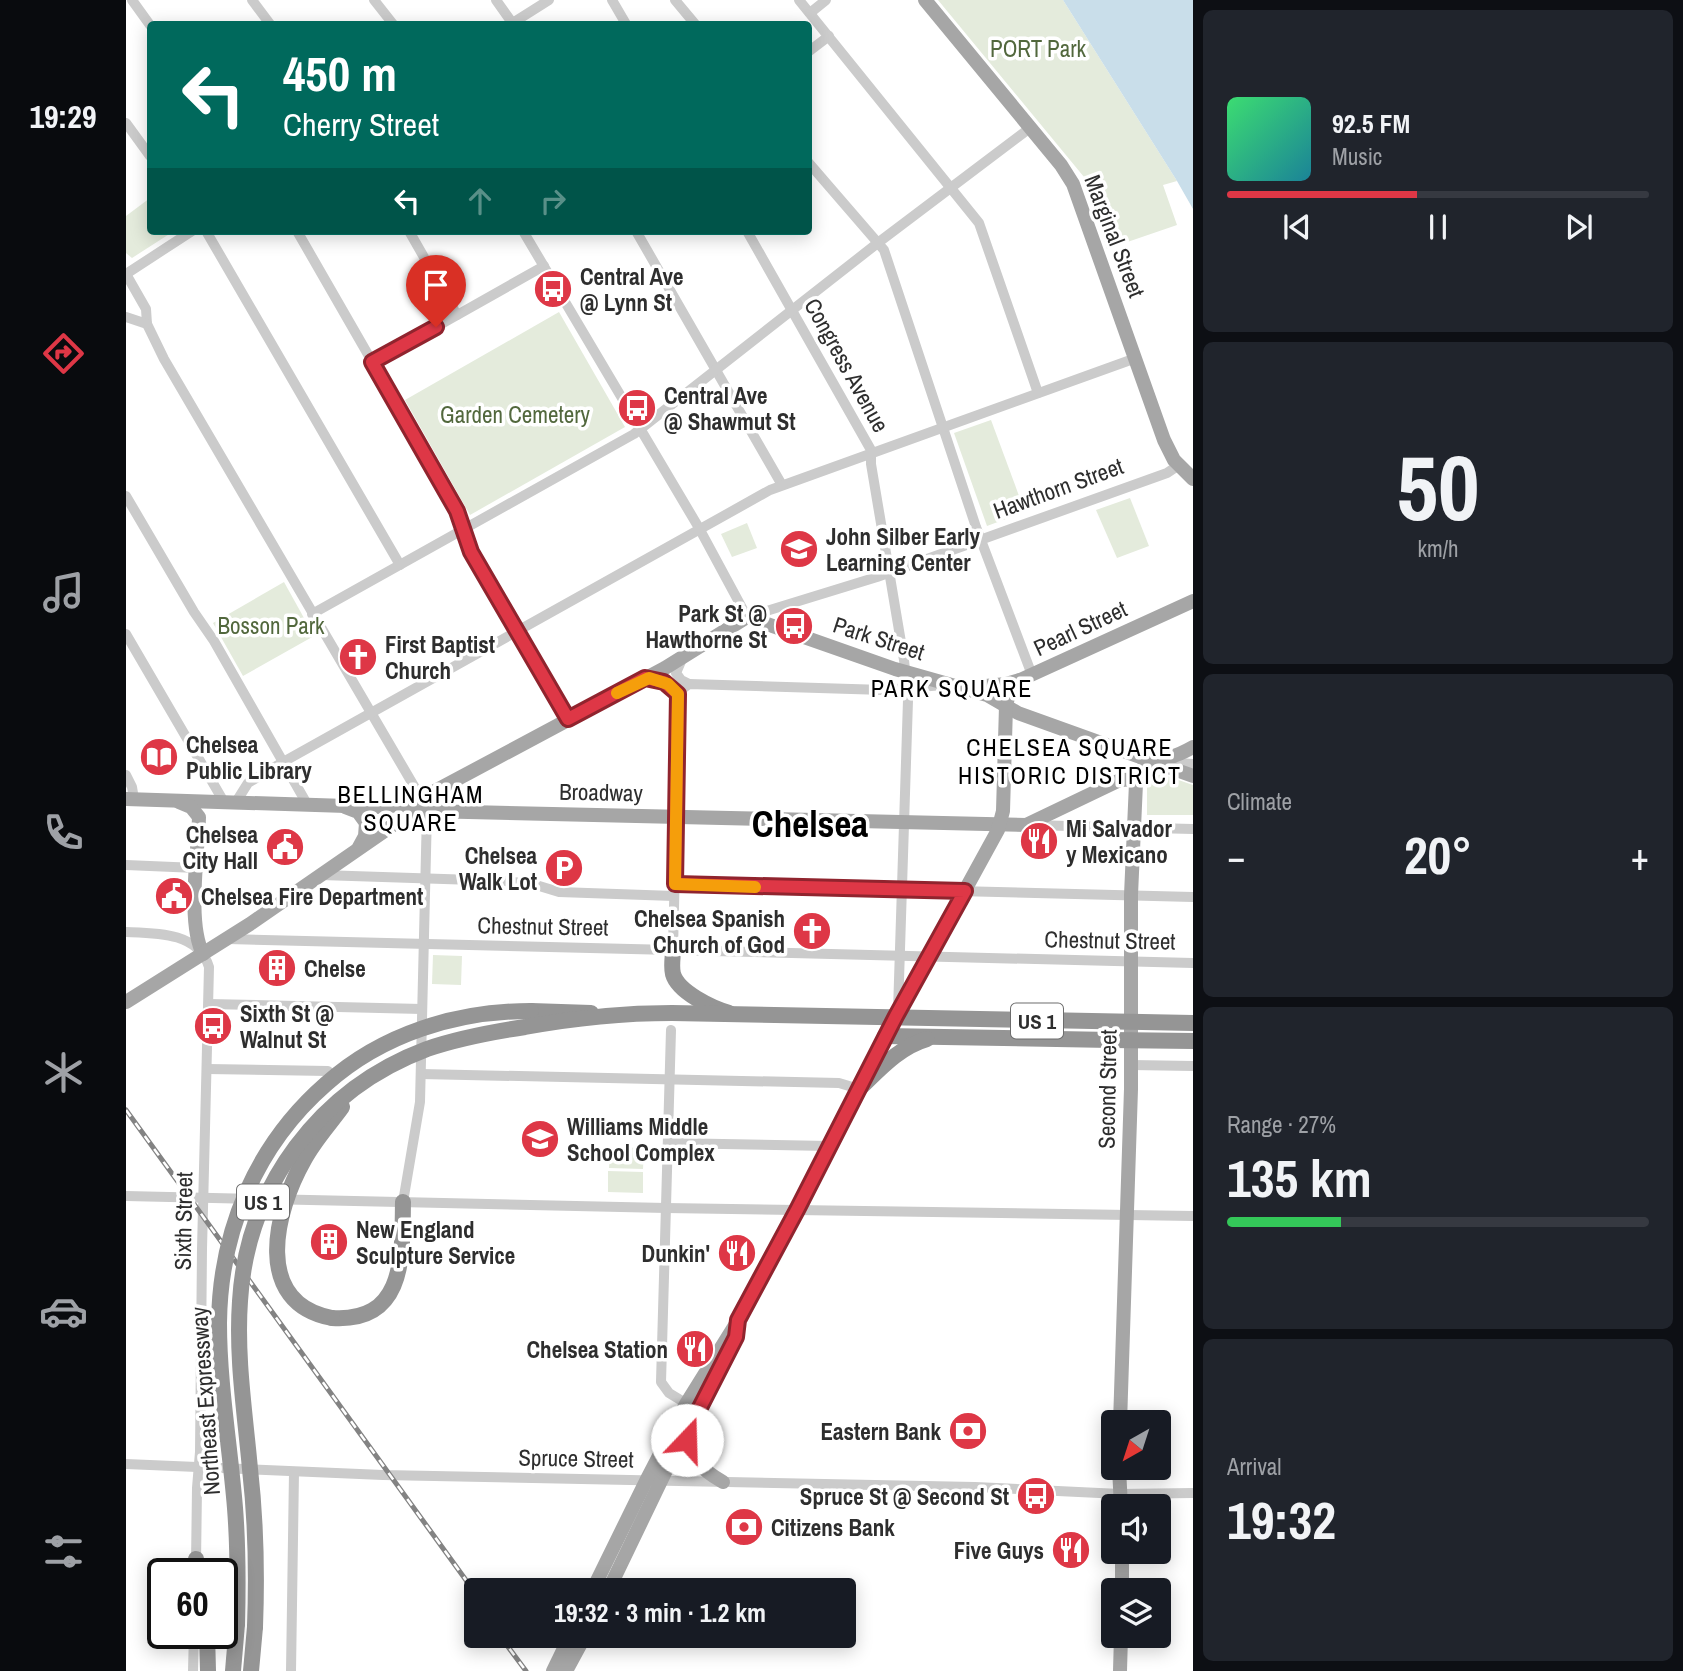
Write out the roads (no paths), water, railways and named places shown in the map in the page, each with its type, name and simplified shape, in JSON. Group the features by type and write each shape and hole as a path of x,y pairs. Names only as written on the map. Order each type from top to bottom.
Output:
{"highway":[{"path":"673,950 673,974 682,987 718,1010 749,1015"},
{"name":"Northeast Expressway","path":"233,1671 237,1624 237,1532 220,1340 222,1282 229,1240 246,1192 270,1148 293,1117 330,1080 372,1052 412,1032 462,1017 514,1011 828,1017"},
{"name":"Northeast Expressway","path":"251,1671 255,1627 255,1529 239,1335 243,1270 260,1208 283,1164 312,1125 357,1086 401,1061 445,1044 574,1018 638,1013 1193,1023"},
{"path":"885,1036 1193,1041"},
{"path":"859,1089 910,1046 924,1040 948,1037"},
{"path":"357,1086 299,1169 284,1208 277,1243 279,1271 290,1294 307,1309 332,1318 352,1317 370,1310 382,1301 392,1289 402,1261 403,1202"},
{"path":"207,1649 208,1671"}],"main road":[{"name":"Marginal Street","path":"925,0 1061,165 1073,184 1164,440 1179,465 1193,479"},
{"name":"Pearl Street","path":"953,686 989,687 1026,678 1193,601"},
{"name":"Hawthorn Street","path":"424,805 568,719 686,655 747,617"},
{"name":"Park Street","path":"747,617 905,672 987,695 1018,713 1193,776"},
{"path":"598,1578 646,1480 692,1407 797,1210 898,1011 1001,825 1006,706 1009,692 1026,678"},
{"path":"1026,825 1120,780 1136,779 1149,760 1171,757 1193,747"},
{"name":"Second Street","path":"1120,1410 1131,1065 1131,895 1136,779"},
{"name":"Broadway","path":"130,799 338,806 424,805 676,817 1026,825"},
{"path":"174,801 191,807 200,817"},
{"path":"203,954 195,931 200,817 210,808 230,802"},
{"path":"126,1002 228,939 424,805"},
{"path":"338,806 358,812 366,822 365,836 356,851"},
{"path":"692,1407 689,1448 696,1462 708,1474 723,1482"},
{"path":"614,1578 689,1429"},
{"path":"553,1671 564,1648"},
{"path":"566,1671 578,1648"},
{"path":"1120,1671 1121,1648"}],"street":[{"path":"132,0 148,21"},
{"path":"252,0 268,21"},
{"path":"374,0 391,21"},
{"path":"496,0 510,21"},
{"path":"517,21 549,0"},
{"path":"612,0 624,21"},
{"path":"675,0 692,21"},
{"path":"799,0 975,216 1038,393"},
{"path":"810,13 826,0"},
{"path":"812,49 829,36"},
{"path":"126,123 147,152"},
{"path":"312,614 640,429 1030,128"},
{"path":"812,167 884,250 1026,678"},
{"path":"186,235 126,274 146,309 147,324 164,359 424,805 421,1074 418,1121 403,1202"},
{"path":"208,235 400,565"},
{"path":"299,235 457,511 469,548 568,719"},
{"path":"410,235 457,315"},
{"path":"528,235 544,266 699,528 747,617"},
{"path":"638,235 782,485"},
{"name":"Congress Avenue","path":"749,235 869,443 872,453 871,464 907,688 898,1011"},
{"path":"372,362 544,266"},
{"path":"126,317 147,324"},
{"path":"126,634 230,802 248,783 369,712 699,528 782,485 1136,358"},
{"name":"Hawthorn Street","path":"747,617 890,573 1167,473 1179,465"},
{"path":"126,496 218,648 307,804"},
{"path":"673,950 679,699 681,690 689,684 681,680 676,672 686,655"},
{"path":"884,665 891,680 884,690"},
{"path":"645,678 668,684 677,691 679,699"},
{"name":"Pearl Street","path":"689,684 884,690 953,686"},
{"path":"1149,760 1193,764"},
{"path":"126,775 132,786 130,799"},
{"name":"Broadway","path":"1026,825 1193,829"},
{"path":"126,865 197,868"},
{"path":"321,875 505,881 536,885 559,892 902,890 1193,897"},
{"path":"126,932 170,934 188,942 203,954"},
{"name":"Chestnut Street","path":"228,939 1193,963"},
{"name":"Sixth Street","path":"197,1558 209,1004 209,967 203,954"},
{"path":"209,1004 422,1009"},
{"path":"671,1030 661,1382 669,1393 692,1407"},
{"path":"1131,1065 1193,1066"},
{"path":"207,1069 328,1071"},
{"path":"421,1074 839,1083 859,1089"},
{"path":"668,1143 829,1146"},
{"path":"126,1196 1193,1216"},
{"name":"Spruce Street","path":"126,1464 294,1472 1000,1488 1101,1498"},
{"path":"291,1671 294,1472"},
{"name":"Spruce Street","path":"1171,1495 1193,1493"},
{"path":"193,1671 194,1649"}],"water":[{"path":"1063,0 1193,0 1193,209 1177,181"}],"railway":[{"path":"126,1110 464,1578"},
{"path":"509,1648 526,1671"}],"place":[{"name":"Central Ave @ Lynn St","path":"553,289"},
{"name":"Central Ave @ Shawmut St","path":"637,408"},
{"name":"John Silber Early Learning Center","path":"799,549"},
{"name":"Park St @ Hawthorne St","path":"794,626"},
{"name":"First Baptist Church","path":"358,657"},
{"name":"Chelsea Public Library","path":"159,757"},
{"name":"Mi Salvador y Mexicano","path":"1039,841"},
{"name":"Chelsea City Hall","path":"285,847"},
{"name":"Chelsea Walk Lot","path":"564,868"},
{"name":"Chelsea Fire Department","path":"174,896"},
{"name":"Chelsea Spanish Church of God","path":"812,931"},
{"name":"Chelse","path":"277,968"},
{"name":"Sixth St @ Walnut St","path":"213,1026"},
{"name":"Williams Middle School Complex","path":"540,1139"},
{"name":"New England Sculpture Service","path":"329,1242"},
{"name":"Dunkin'","path":"737,1253"},
{"name":"Chelsea Station","path":"695,1349"},
{"name":"Eastern Bank","path":"968,1431"},
{"name":"Spruce St @ Second St","path":"1036,1496"},
{"name":"Citizens Bank","path":"744,1527"},
{"name":"Five Guys","path":"1071,1550"}],"district":[{"name":"PARK SQUARE","path":"952,688"},
{"name":"CHELSEA SQUARE HISTORIC DISTRICT","path":"1070,761"},
{"name":"BELLINGHAM SQUARE","path":"411,808"},
{"name":"Chelsea","path":"810,824"}],"park label":[{"name":"PORT Park","path":"1038,48"},
{"name":"Garden Cemetery","path":"515,414"},
{"name":"Bosson Park","path":"271,625"}]}
